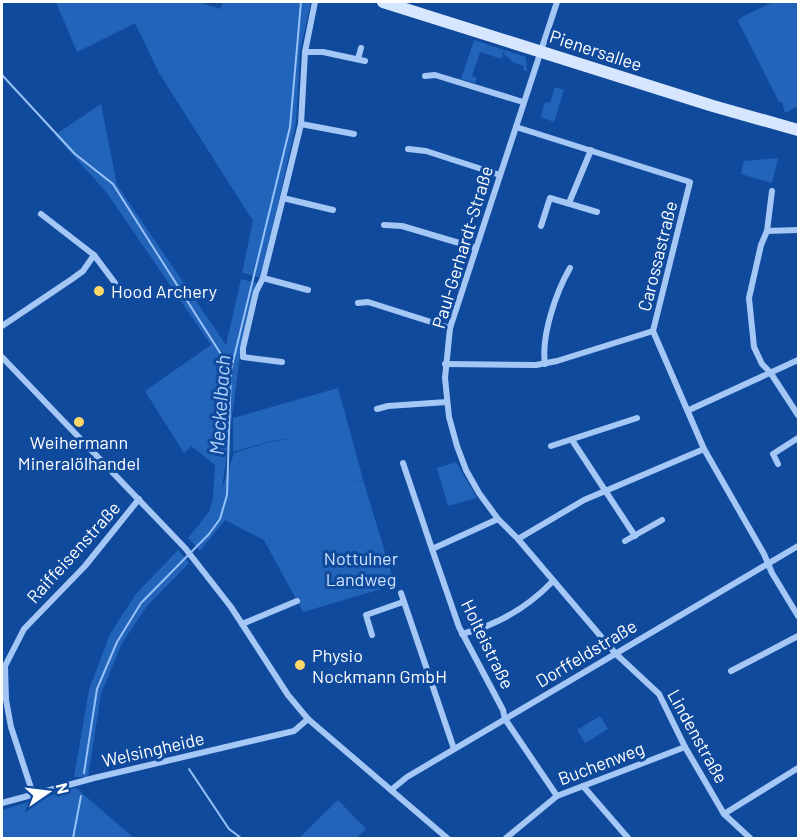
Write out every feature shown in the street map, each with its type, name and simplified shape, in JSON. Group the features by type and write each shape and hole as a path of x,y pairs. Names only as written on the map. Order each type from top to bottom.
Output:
{"main road":[{"name":"Pienersallee","path":"383,2 713,106 798,130"}],"street":[{"path":"282,362 243,357 243,348 256,292 263,278 284,198 301,124 305,52 315,2"},
{"name":"Paul-Gerhardt-Straße","path":"557,2 539,51 450,328 445,364 447,402 452,431 466,470 479,492 498,519 518,539 615,653"},
{"path":"305,52 323,52 362,60 361,48"},
{"path":"425,76 435,75 523,102"},
{"path":"301,124 354,134"},
{"name":"Carossastraße","path":"516,127 690,182 653,331 704,449 798,616"},
{"path":"408,149 426,151 500,175"},
{"path":"569,203 591,150"},
{"path":"772,191 767,231 758,256 748,298 754,347 762,364 770,372 798,415"},
{"path":"284,198 333,210"},
{"path":"541,226 550,198 597,212"},
{"path":"41,214 94,255 116,283"},
{"path":"384,225 402,226 476,248"},
{"path":"767,231 798,230"},
{"path":"2,327 83,271 94,255"},
{"path":"544,364 543,352 549,323 562,281 570,268"},
{"path":"263,278 308,290"},
{"path":"358,303 368,302 450,328"},
{"path":"445,364 522,367 544,364 653,331"},
{"path":"2,357 194,558 242,624 288,694 308,719 447,838"},
{"path":"689,410 798,360"},
{"path":"377,409 388,406 447,402"},
{"path":"551,446 638,418"},
{"path":"778,464 773,454 798,438"},
{"path":"572,440 635,536"},
{"path":"518,539 584,500 704,449"},
{"name":"Holteistraße","path":"403,463 462,634 503,710 505,719 557,796"},
{"name":"Raiffeisenstraße","path":"33,794 11,727 3,666 24,629 85,566 139,499"},
{"path":"432,549 498,519"},
{"path":"625,541 662,520"},
{"name":"Dorffeldstraße","path":"391,790 407,777 798,546"},
{"path":"462,634 506,617 532,600 553,581"},
{"path":"400,593 454,749"},
{"path":"242,624 297,601"},
{"path":"372,635 366,615 403,602"},
{"path":"731,671 798,636"},
{"name":"Lindenstraße","path":"615,653 659,693 685,747 724,814 750,838"},
{"name":"Welsingheide","path":"2,803 294,731 308,719"},
{"name":"Buchenweg","path":"506,838 557,796 685,747"},
{"path":"724,814 798,768"},
{"path":"583,786 628,838"}],"green space":[{"path":"56,2 199,2 220,9 223,2 311,2 300,51 296,123 262,278 242,273 253,221 159,73 135,23 77,52"},
{"path":"773,2 798,2 798,106 785,113 782,102 779,102 738,21"},
{"path":"474,40 504,50 502,59 480,52 472,76 477,78 475,83 461,79"},
{"path":"505,50 526,57 527,71 523,70 524,66 513,62 504,54"},
{"path":"555,87 564,90 554,122 541,117 545,102 550,103"},
{"name":"Nottulner Landweg","path":"101,104 117,185 226,345 241,279 257,283 242,342 222,489 234,453 270,442 294,438 271,441 233,452 233,418 338,388 363,479 353,484 363,480 395,585 303,612 264,540 225,520 200,551 188,538 209,512 213,498 215,465 191,446 184,453 145,391 211,345 107,193 55,135"},
{"path":"778,158 772,183 741,174 744,161"},
{"path":"456,462 477,498 448,506 437,468"},
{"path":"178,550 189,563 147,606 122,643 101,694 88,777 74,777 89,690 110,634 136,594"},
{"path":"600,716 608,729 585,743 577,730"},
{"path":"76,788 134,838 2,838 2,810"},
{"path":"338,800 366,829 356,838 299,838"}],"waterway":[{"name":"Meckelbach","path":"84,773 97,689 117,642 141,603 209,534 220,519 227,495 231,370 290,127 301,2"},
{"path":"2,75 75,154 113,184 231,370"},
{"path":"189,769 229,829 241,838"},
{"name":"Meckelbach","path":"73,838 81,796"}],"place":[{"name":"Hood Archery","path":"99,291"},
{"name":"Weihermann Mineralölhandel","path":"79,422"},
{"name":"Physio Nockmann GmbH","path":"300,665"}]}
